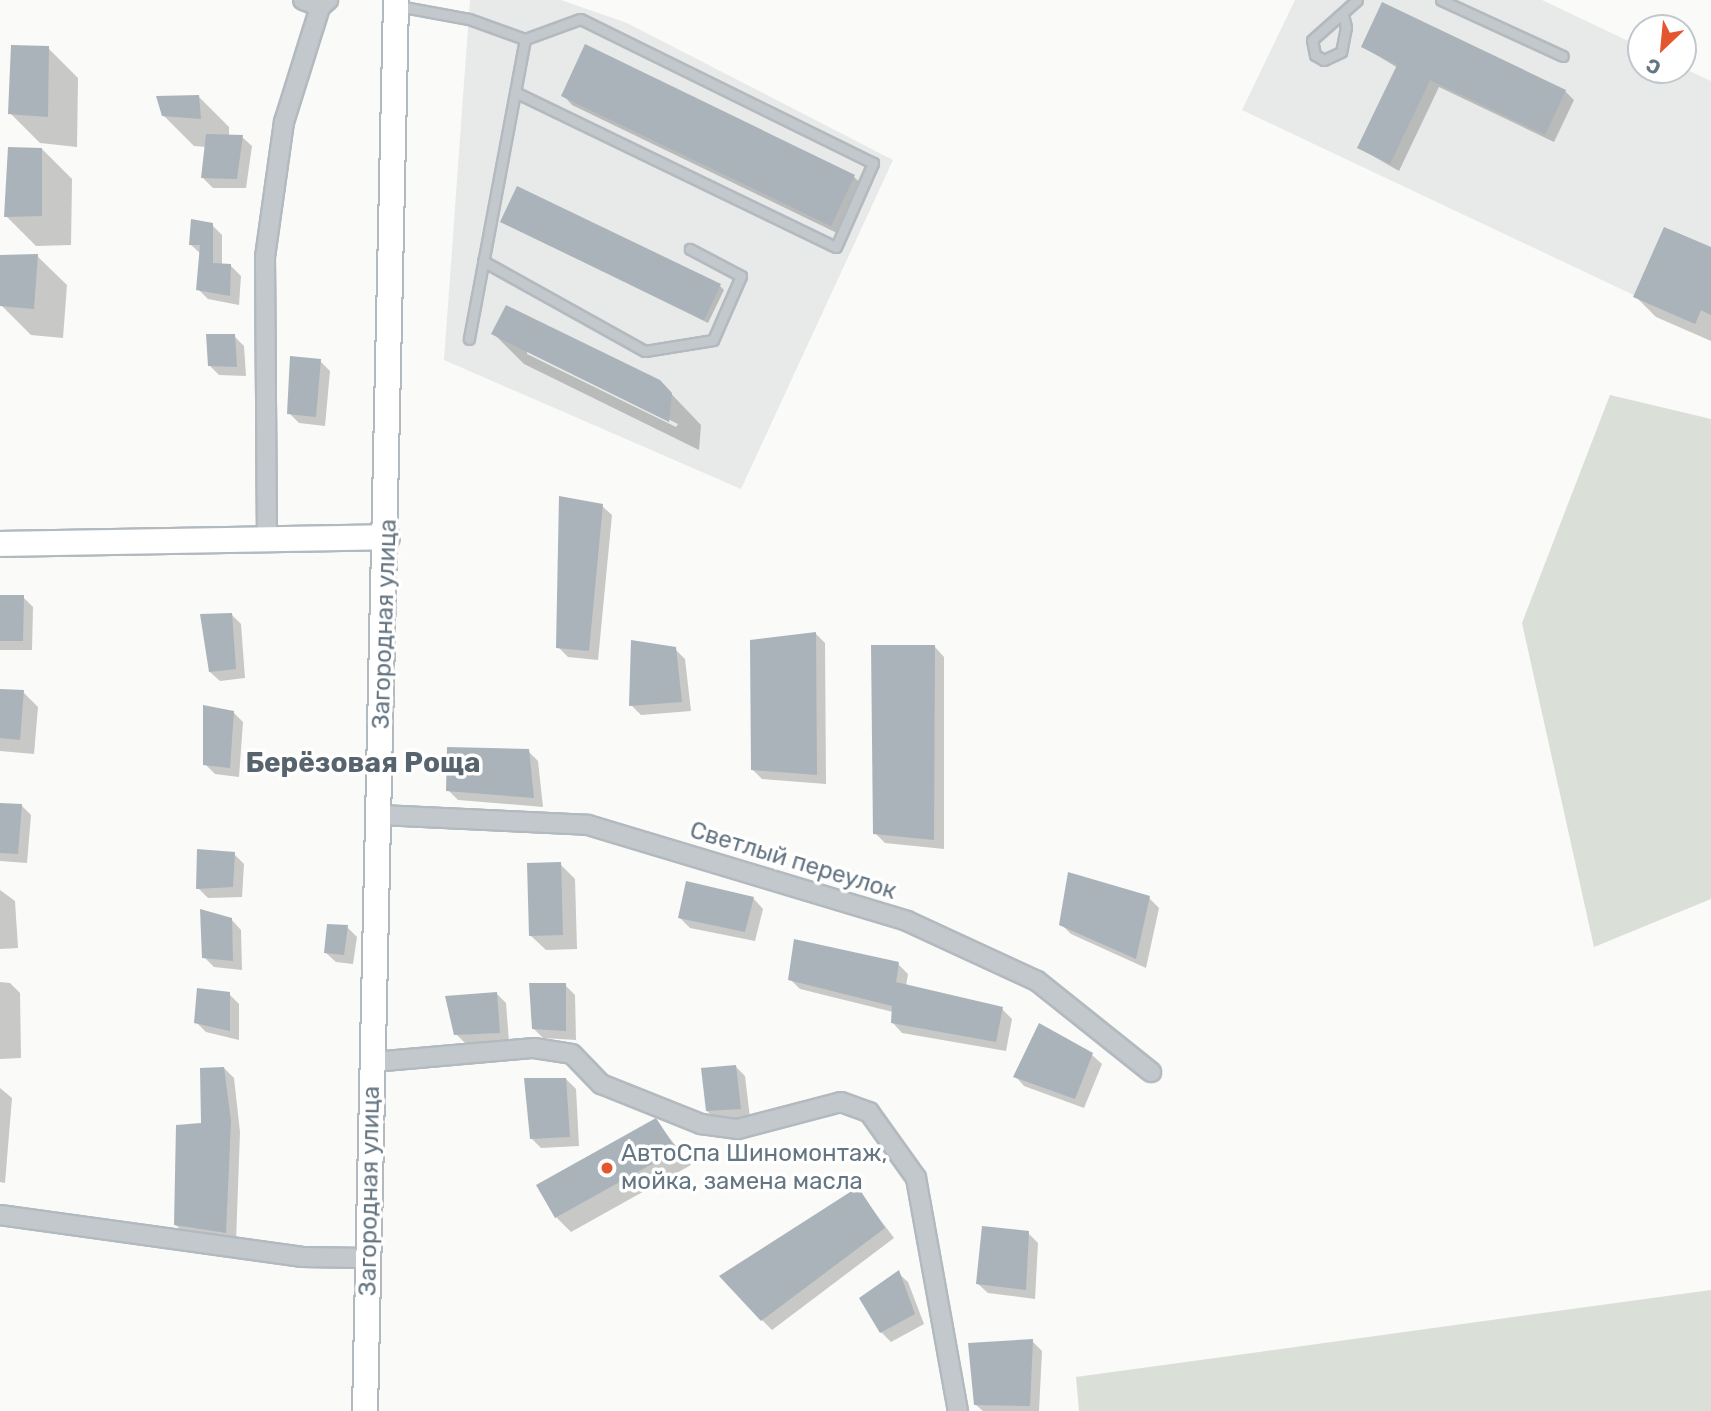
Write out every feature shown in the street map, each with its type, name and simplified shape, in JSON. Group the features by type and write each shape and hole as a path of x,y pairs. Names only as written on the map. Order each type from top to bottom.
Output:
{"street":[{"path":"267,542 265,257 284,122 324,4 303,0"},
{"name":"Загородная улица","path":"365,1411 387,537 396,3"},
{"path":"0,544 267,542 387,537"},
{"name":"Светлый переулок","path":"379,815 588,825 907,920 1037,981 1151,1072"},
{"path":"373,1062 534,1048 572,1054 601,1084 640,1102 701,1124 737,1129 841,1102 869,1112 916,1178 918,1209 958,1411"},
{"path":"0,1215 300,1257 368,1258"}],"lane":[{"path":"1343,15 1346,27 1341,52 1333,60 1324,61 1315,55 1312,40 1357,0"},
{"path":"1441,0 1471,11 1563,56"},
{"path":"1471,11 1477,0"},
{"path":"396,3 469,19 525,39 580,19 873,163 836,247 515,92"},
{"path":"469,339 525,39"},
{"path":"483,261 645,351 713,340 741,276 690,249"}],"shaded area":[{"path":"470,0 561,0 627,23 893,160 741,489 444,360"},
{"path":"1295,0 1542,0 1627,40 1627,84 1697,84 1697,74 1711,81 1711,315 1701,310 1695,324 1242,110"},
{"path":"1610,395 1711,419 1711,899 1594,947 1522,623"},
{"path":"1711,1290 1711,1411 1079,1411 1076,1377"}],"building":[{"path":"1382,2 1566,90 1545,135 1430,80 1390,164 1357,148 1397,65 1361,47"},
{"path":"585,44 855,175 831,226 561,96"},
{"path":"11,45 49,46 48,117 8,114"},
{"path":"199,95 201,119 162,116 156,96"},
{"path":"206,134 243,135 237,179 201,178"},
{"path":"8,147 42,148 42,216 4,217"},
{"path":"517,186 721,284 704,320 500,222"},
{"path":"191,219 213,223 213,263 231,264 230,296 196,290 200,245 189,245"},
{"path":"1664,227 1711,247 1711,315 1701,310 1695,324 1633,297"},
{"path":"38,254 34,309 0,306 0,255"},
{"path":"506,305 660,380 672,393 669,422 491,334"},
{"path":"206,334 235,334 237,367 208,366"},
{"path":"290,356 321,359 316,417 287,414"},
{"path":"559,496 603,504 589,651 556,648"},
{"path":"0,595 24,595 23,641 0,641"},
{"path":"232,613 236,669 209,672 200,614"},
{"path":"816,632 817,775 751,770 750,640"},
{"path":"631,640 676,647 682,702 629,706"},
{"path":"871,645 935,645 934,840 873,834"},
{"path":"0,689 24,690 20,740 0,738"},
{"path":"203,705 234,711 230,768 203,765"},
{"path":"447,747 529,749 534,798 446,791"},
{"path":"0,803 22,804 18,854 0,853"},
{"path":"197,849 235,852 233,887 196,889"},
{"path":"561,862 563,935 529,936 527,863"},
{"path":"1068,872 1150,896 1136,959 1059,925"},
{"path":"686,881 754,897 745,932 678,918"},
{"path":"200,909 232,918 233,961 202,958"},
{"path":"327,924 348,925 344,955 324,953"},
{"path":"794,939 899,962 896,982 1003,1007 996,1042 891,1023 892,1006 788,980"},
{"path":"529,983 566,983 566,1031 532,1029"},
{"path":"197,988 230,992 230,1031 194,1023"},
{"path":"497,992 500,1033 454,1035 445,996"},
{"path":"1039,1023 1093,1053 1075,1099 1013,1077"},
{"path":"736,1065 741,1109 706,1111 701,1068"},
{"path":"224,1067 231,1121 226,1233 174,1225 176,1125 201,1123 200,1068"},
{"path":"524,1078 566,1078 570,1137 530,1139"},
{"name":"АвтоСпа Шиномонтаж, мойка, замена масла","path":"656,1118 677,1150 555,1218 536,1185"},
{"path":"858,1187 885,1228 761,1321 719,1276"},
{"path":"982,1226 1029,1231 1026,1290 976,1284"},
{"path":"899,1270 915,1314 880,1333 859,1298"},
{"path":"1033,1339 1030,1406 974,1405 968,1343"}],"place":[{"name":"АвтоСпа Шиномонтаж, мойка, замена масла","path":"607,1168"}],"district":[{"name":"Берёзовая Роща","path":"363,763"}]}
